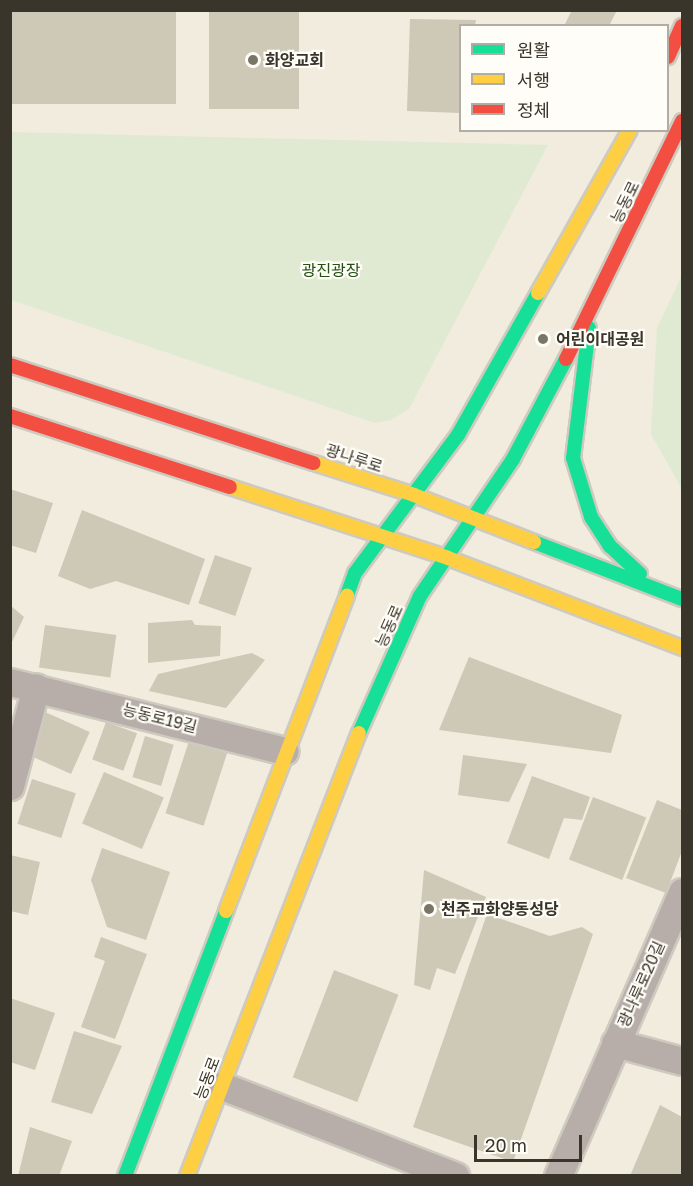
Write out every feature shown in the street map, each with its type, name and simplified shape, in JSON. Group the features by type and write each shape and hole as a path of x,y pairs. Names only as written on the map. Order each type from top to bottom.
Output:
{"main road":[{"path":"669,55 682,26"},
{"name":"능동로","path":"187,1176 355,741 420,596 476,517 513,459 590,314 682,121"},
{"name":"능동로","path":"125,1176 284,751 355,573 458,435 629,132"},
{"path":"590,314 583,399 573,458 577,476 591,518 610,546 653,586"},
{"name":"광나루로","path":"10,365 414,495 476,517 682,599"},
{"path":"10,416 233,486 448,558 682,648"}],"street":[{"name":"능동로19길","path":"10,786 23,685 284,751"},
{"name":"광나루로20길","path":"558,1176 682,892"},
{"name":"광나루로20길","path":"615,1043 682,1061"},
{"path":"222,1086 455,1176"}],"green space":[{"name":"광진광장","path":"11,132 548,145 409,409 391,420 375,423 11,300"},
{"path":"682,275 682,489 651,434 657,328"}],"building":[{"path":"10,10 176,10 176,104 10,104"},
{"name":"화양교회","path":"209,10 299,10 299,109 209,109"},
{"path":"572,10 617,10 610,24 565,24"},
{"path":"410,19 476,20 475,24 459,24 459,113 407,111"},
{"path":"10,489 53,503 36,553 10,545"},
{"path":"82,510 205,559 189,605 116,581 90,589 58,576"},
{"path":"215,555 252,568 235,616 198,603"},
{"path":"10,605 24,617 10,646"},
{"path":"192,620 195,625 221,626 220,656 148,663 148,623"},
{"path":"45,625 116,635 110,678 39,668"},
{"path":"252,653 265,660 226,708 149,691 158,674"},
{"path":"469,657 622,715 611,753 439,730"},
{"path":"45,712 90,732 71,774 26,754"},
{"path":"106,722 137,733 123,771 92,760"},
{"path":"145,736 174,745 161,786 132,777"},
{"path":"189,741 227,753 204,826 166,813"},
{"path":"463,755 527,764 509,802 458,795"},
{"path":"104,772 164,797 142,849 82,824"},
{"path":"532,776 590,797 582,820 564,818 549,859 507,843"},
{"path":"32,779 76,793 61,838 17,824"},
{"path":"593,797 646,817 622,880 569,860"},
{"path":"657,800 682,810 682,851 666,893 626,878"},
{"path":"102,848 170,872 146,940 107,927 91,880"},
{"path":"10,855 40,862 28,915 10,911"},
{"path":"424,870 486,897 455,974 437,968 430,990 414,985"},
{"path":"487,914 550,936 582,927 593,934 513,1162 413,1127"},
{"path":"101,937 147,954 115,1039 81,1027 105,961 94,957"},
{"path":"334,970 398,995 357,1102 293,1077"},
{"path":"10,998 55,1013 35,1070 10,1062"},
{"path":"74,1031 122,1046 92,1114 51,1102"},
{"path":"660,1105 682,1117 682,1176 630,1176"},
{"path":"30,1127 72,1141 59,1176 18,1176"}],"traffic: fast":[{"path":"347,595 355,573 458,435 538,293"},
{"path":"589,328 573,458 591,517 610,546 640,574"},
{"path":"359,733 420,596 513,459 566,359"},
{"path":"534,542 682,599"},
{"path":"125,1176 226,911"}],"traffic: slow":[{"path":"538,293 629,132"},
{"path":"314,463 414,495 534,542"},
{"path":"230,487 448,558 682,648"},
{"path":"226,911 347,595"},
{"path":"187,1176 359,733"}],"traffic: jam":[{"path":"669,55 682,26"},
{"path":"566,359 682,121"},
{"path":"10,365 314,463"},
{"path":"10,416 230,487"}],"place":[{"name":"화양교회","path":"253,60"},
{"name":"어린이대공원","path":"543,339"},
{"name":"천주교화양동성당","path":"429,909"}]}
